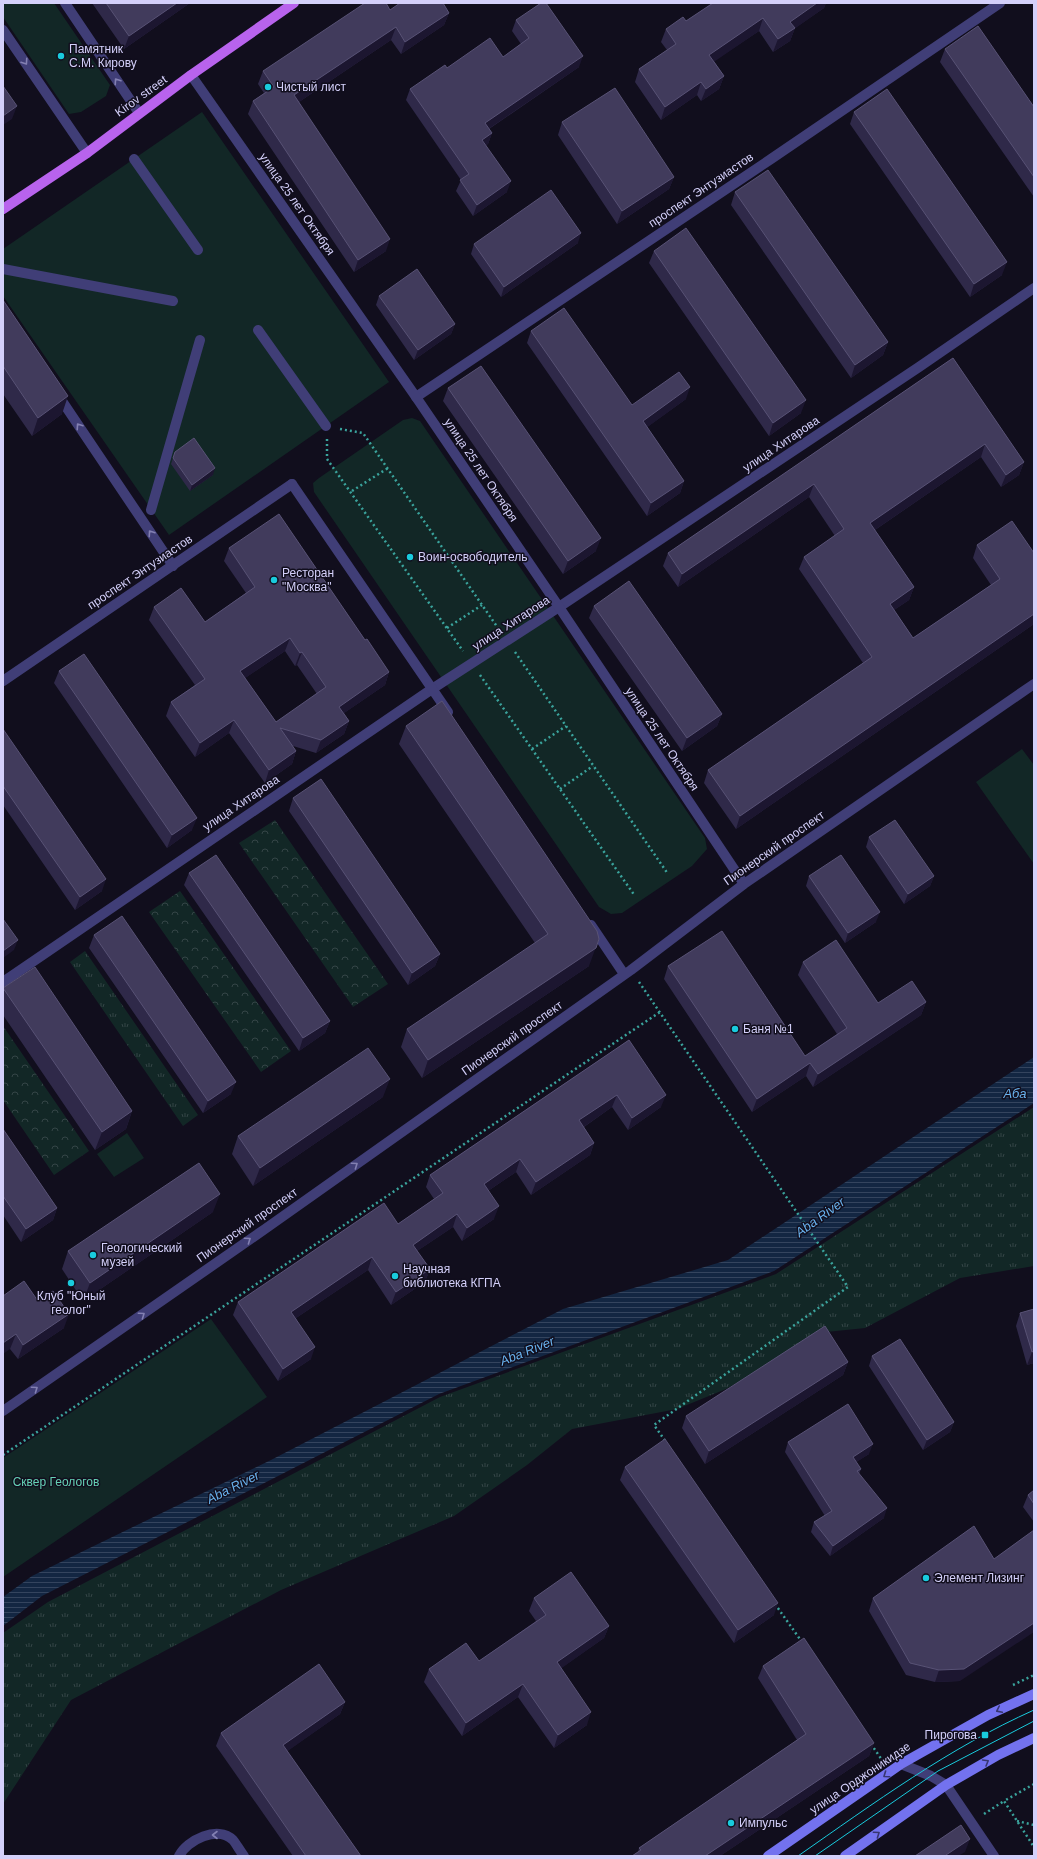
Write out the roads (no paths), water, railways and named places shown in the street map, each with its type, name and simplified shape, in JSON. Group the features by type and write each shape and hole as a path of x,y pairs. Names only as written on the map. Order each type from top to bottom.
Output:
{"main road":[{"name":"Kirov street","path":"3,209 87,153 138,113 294,3"},
{"name":"улица Орджоникидзе","path":"768,1856 901,1764 988,1716 1034,1694"},
{"path":"845,1856 946,1785 998,1755 1034,1738"}],"street":[{"path":"65,3 138,113"},
{"name":"проспект Энтузиастов","path":"416,397 771,159 1000,3"},
{"path":"3,30 87,153"},
{"name":"улица 25 лет Октября","path":"191,75 416,397 559,607 744,884"},
{"path":"134,159 198,250"},
{"path":"3,269 173,301"},
{"name":"улица Хитарова","path":"3,982 432,689 559,607 912,372 1034,288"},
{"path":"258,330 326,426"},
{"path":"151,510 200,340"},
{"path":"52,387 173,566"},
{"name":"проспект Энтузиастов","path":"3,681 292,484 432,689"},
{"name":"Пионерский проспект","path":"3,1411 265,1229 628,972 744,884 1034,684"},
{"path":"432,689 454,722"},
{"path":"587,920 628,972"},
{"path":"901,1764 931,1776 946,1785 994,1856"},
{"path":"179,1856 186,1847 200,1838 208,1835 219,1834 233,1840 244,1856"}],"water":[{"name":"Аба","path":"1034,1057 1034,1103 774,1271 439,1394 42,1596 3,1626 3,1597 32,1576 271,1460 563,1309 728,1260"}],"tram line":[{"path":"798,1856 913,1777 942,1759 972,1741 1034,1710"},
{"path":"815,1856 938,1771 1034,1721"}],"place":[{"name":"Памятник С.М. Кирову","path":"61,56"},
{"name":"Чистый лист","path":"268,87"},
{"name":"Воин-освободитель","path":"410,557"},
{"name":"Ресторан \"Москва\"","path":"274,580"},
{"name":"Баня №1","path":"735,1029"},
{"name":"Геологический музей","path":"93,1255"},
{"name":"Научная библиотека КГПА","path":"395,1276"},
{"name":"Клуб \"Юный геолог\"","path":"71,1283"},
{"name":"Элемент Лизинг","path":"926,1578"},
{"name":"Пирогова","path":"985,1735"},
{"name":"Импульс","path":"731,1823"}],"water label":[{"name":"Aba River","path":"820,1217"},
{"name":"Aba River","path":"527,1351"},
{"name":"Aba River","path":"233,1487"}],"park label":[{"name":"Сквер Геологов","path":"56,1482"}]}
